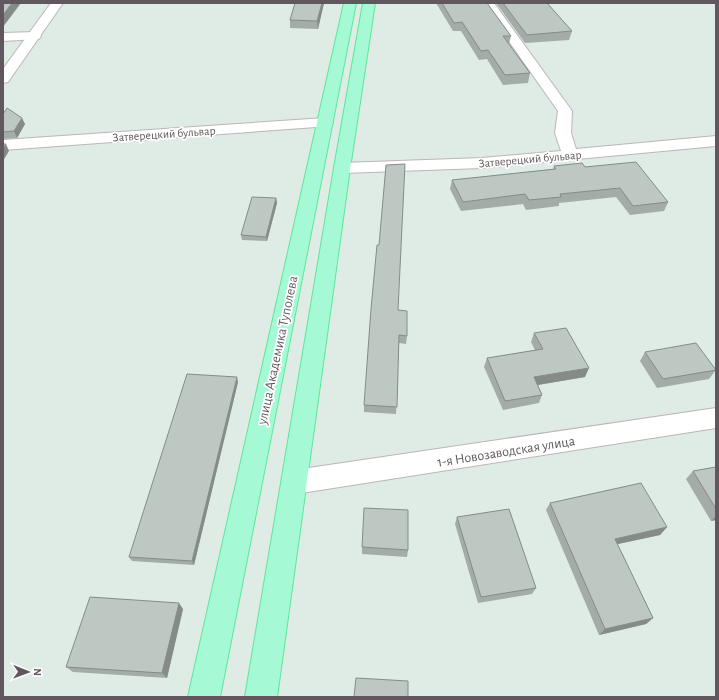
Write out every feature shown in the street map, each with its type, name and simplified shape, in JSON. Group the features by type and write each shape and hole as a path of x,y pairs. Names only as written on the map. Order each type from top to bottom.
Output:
{"main road":[{"name":"улица Академика Туполева","path":"204,697 350,3"},
{"path":"262,697 342,168 369,3"},
{"path":"319,149 327,162 342,168"}],"street":[{"path":"3,79 57,3"},
{"path":"488,3 565,111 563,133 570,155"},
{"path":"3,37 35,36"},
{"name":"Затверецкий бульвар","path":"3,145 324,123"},
{"name":"Затверецкий бульвар","path":"342,168 482,163 716,140"},
{"name":"1-я Новозаводская улица","path":"295,482 716,418"}],"building":[{"path":"3,3 12,3 3,15"},
{"path":"295,3 322,3 317,21 290,20"},
{"path":"442,3 487,3 511,36 503,36 530,73 505,75 488,50 481,51 462,22 454,23"},
{"path":"503,3 547,3 572,31 527,35"},
{"path":"7,108 22,118 14,131 3,132 3,114"},
{"path":"636,162 668,202 633,206 620,188 560,194 561,197 529,200 525,194 463,202 452,180 556,169 554,166 582,163 585,167"},
{"path":"405,164 398,310 407,311 407,336 399,335 397,407 364,405 371,309 377,245 379,245 386,165"},
{"path":"252,197 276,198 266,237 241,235"},
{"path":"566,328 589,368 534,377 542,395 505,401 487,358 543,349 534,333"},
{"path":"696,343 716,370 663,379 645,352"},
{"path":"187,374 237,377 192,561 129,557"},
{"path":"716,467 716,509 693,471"},
{"path":"641,483 667,527 615,539 653,618 605,629 550,503"},
{"path":"364,508 408,510 408,550 362,547"},
{"path":"509,509 536,588 481,597 457,517"},
{"path":"90,597 179,603 162,673 66,667"},
{"path":"356,678 408,681 408,697 354,697"}]}
